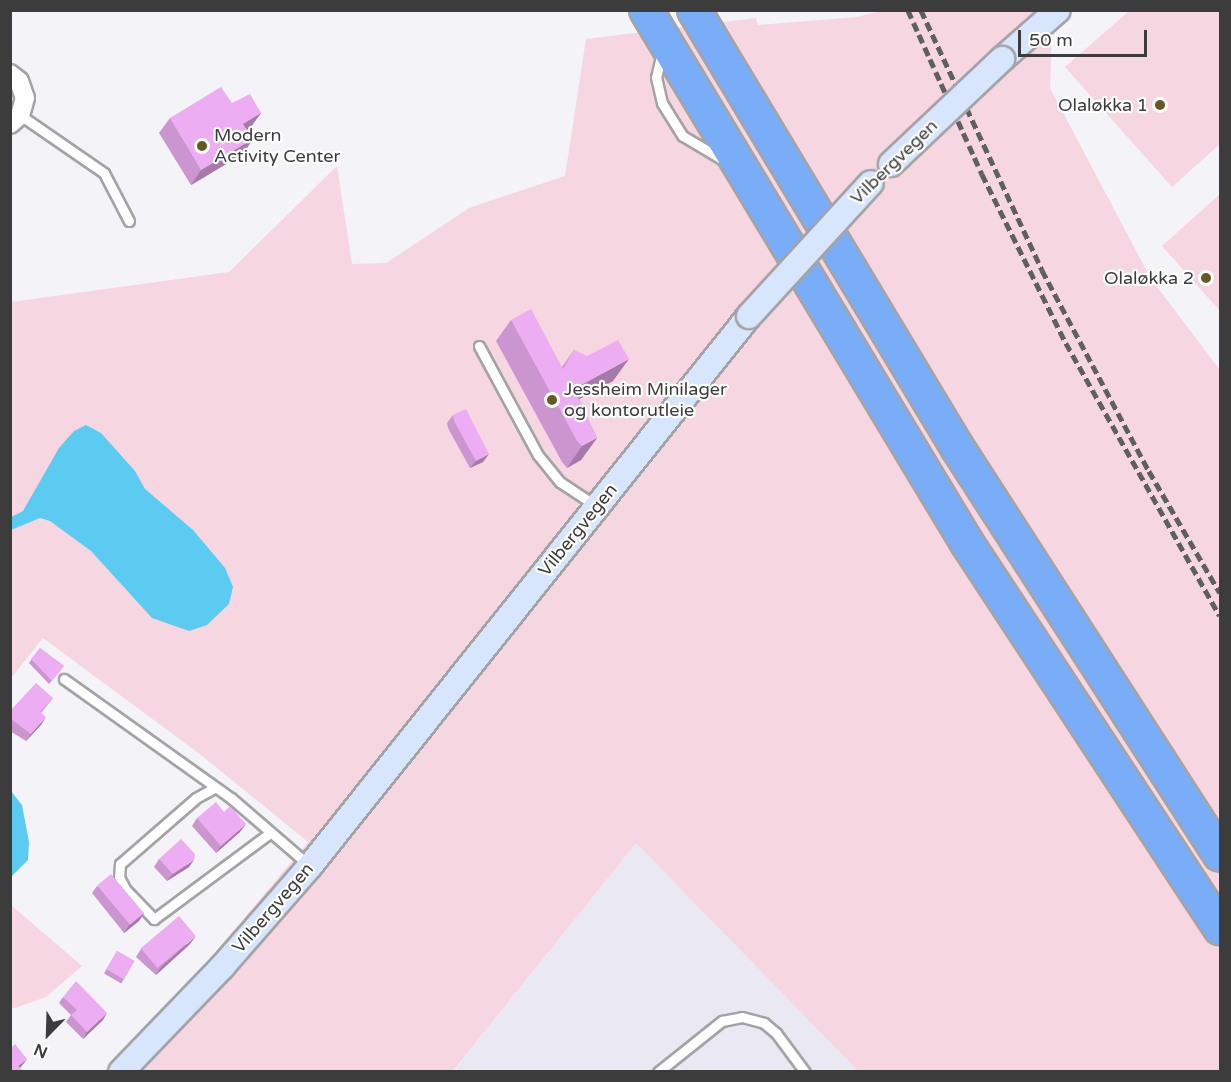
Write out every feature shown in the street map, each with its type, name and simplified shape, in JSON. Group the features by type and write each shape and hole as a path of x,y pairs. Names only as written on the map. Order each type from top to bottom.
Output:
{"highway":[{"path":"646,10 1022,629 1221,928"},
{"path":"701,15 957,447 1221,855"}],"main road":[{"name":"Vilbergvegen","path":"121,1071 222,967 310,866 749,315 871,183 1058,10"}],"street":[{"path":"10,74 23,89 15,120"}],"lane":[{"path":"15,120 104,173 129,221"},
{"path":"480,346 538,455 560,482 596,506"},
{"path":"64,679 214,788 310,866"},
{"path":"214,788 196,798 120,864 119,878 125,889 154,919 270,833"},
{"path":"658,1071 722,1021 742,1017 770,1028 805,1071"}],"shaded area":[{"path":"885,10 1068,11 1052,29 1050,88 1151,279 1220,370 1220,1071 858,1071 636,843 453,1071 105,1071 158,1021 308,842 201,755 43,638 11,678 11,302 229,272 337,166 352,264 386,263 469,208 565,176 586,39 756,18 758,25 857,17"},
{"name":"Olaløkka 1","path":"1129,11 1220,11 1220,144 1172,187 1065,67"},
{"name":"Olaløkka 2","path":"1220,194 1220,311 1162,246"},
{"path":"636,843 858,1071 453,1072"},
{"path":"11,905 82,966 46,997 15,1008 10,1007"}],"water":[{"path":"86,425 101,433 135,471 145,489 193,530 225,568 233,587 229,604 207,625 189,631 152,618 91,551 50,521 40,518 11,530 11,517 23,511 59,448 74,431"},
{"path":"11,791 22,805 29,842 28,860 11,877"}],"building":[{"name":"Modern Activity Center","path":"221,87 232,103 250,94 261,113 243,124 253,139 201,170 170,118"},
{"path":"531,309 563,369 574,350 587,356 618,340 629,359 574,389 597,438 582,446 577,441 511,320"},
{"path":"466,409 489,454 476,461 454,421 453,415"},
{"path":"40,648 64,666 52,681 31,659"},
{"path":"36,683 53,698 40,712 46,717 31,734 11,719 10,711"},
{"path":"216,802 224,812 230,806 246,824 221,846 197,818"},
{"path":"181,839 195,854 194,860 173,874 159,859"},
{"path":"111,874 144,913 130,925 97,886"},
{"path":"179,916 196,936 157,968 141,948"},
{"path":"117,951 134,961 124,979 106,969"},
{"path":"76,981 107,1013 87,1032 71,1015 77,1010 63,997"},
{"path":"15,1044 27,1059 18,1066 23,1071 10,1071 10,1049"}],"railway":[{"path":"908,10 982,174 1066,343 1220,616"},
{"path":"921,10 1042,270 1149,471 1220,593"}],"place":[{"name":"Olaløkka 1","path":"1160,105"},
{"name":"Modern Activity Center","path":"202,146"},
{"name":"Olaløkka 2","path":"1206,278"},
{"name":"Jessheim Minilager og kontorutleie","path":"552,400"}]}
